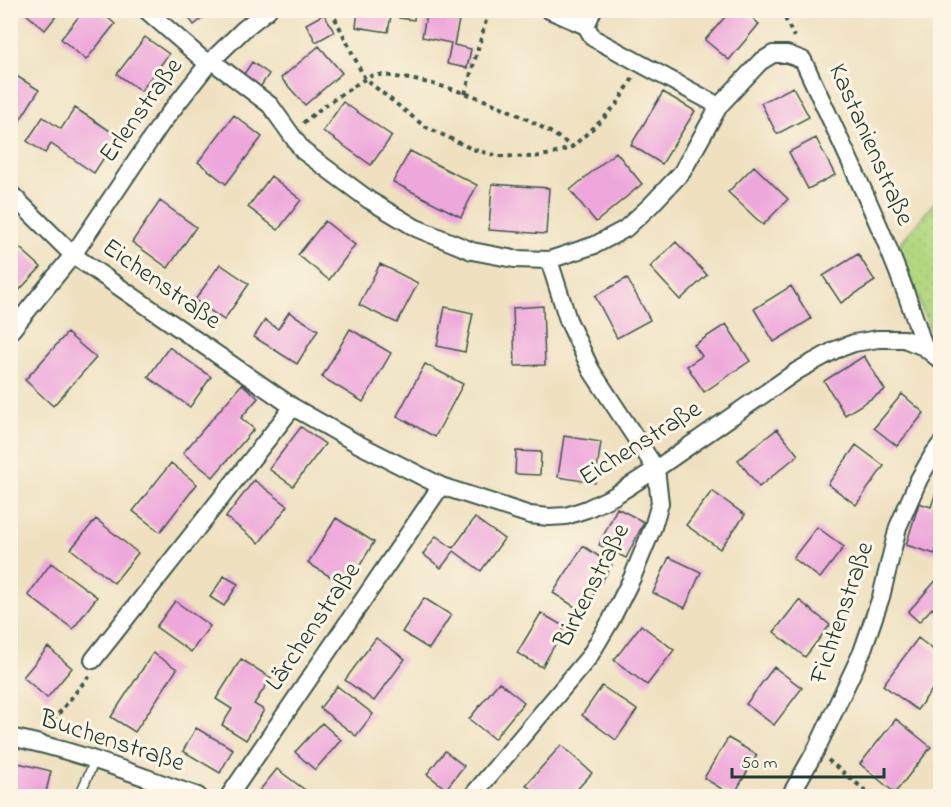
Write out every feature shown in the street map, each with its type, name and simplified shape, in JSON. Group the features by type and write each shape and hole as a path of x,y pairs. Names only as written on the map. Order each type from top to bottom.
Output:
{"street":[{"name":"Kastanienstraße","path":"146,10 210,62 270,105 303,151 369,200 416,228 472,251 514,259 549,260 595,245 625,229 682,172 719,106 760,62 773,54 787,54 803,60 884,236 912,305 924,347"},
{"name":"Erlenstraße","path":"10,332 73,255 162,124 210,62 244,29 268,10"},
{"path":"549,10 590,18 593,38 719,106"},
{"name":"Eichenstraße","path":"10,193 73,255 293,407 358,444 441,486 530,515 566,516 614,496 797,371 835,350 854,343 878,339 904,339 924,347 940,360"},
{"path":"549,260 568,320 591,370 656,469"},
{"path":"93,660 293,407"},
{"name":"Fichtenstraße","path":"790,796 816,750 862,652 881,597 898,527 919,479 940,445"},
{"name":"Birkenstraße","path":"472,796 589,657 611,620 633,578 653,527 660,503 656,469"},
{"name":"Lärchenstraße","path":"229,796 441,486"},
{"name":"Buchenstraße","path":"10,737 36,742 95,760 198,796"}],"lane":[{"path":"79,796 95,760"}],"path":[{"path":"331,10 365,79 424,126 472,149 498,156 533,157 553,154 572,147 617,104 641,64"},
{"path":"465,94 489,10"},
{"path":"292,136 302,123 325,104 373,75 411,79 437,85 512,111 556,135 572,147"},
{"path":"36,742 98,664 93,660"},
{"path":"816,750 872,796"}],"green space":[{"path":"940,196 940,348 929,327 898,246"}],"building":[{"path":"25,10 61,10 45,30 24,12"},
{"path":"84,10 99,10 115,24 86,60 61,39"},
{"path":"183,10 213,10 194,25"},
{"path":"358,10 392,10 388,32 356,27"},
{"path":"400,10 415,10 414,20 399,18"},
{"path":"427,10 461,10 454,45 471,49 467,68 447,64 451,43 422,37"},
{"path":"731,10 744,10 759,24 729,60 705,40"},
{"path":"324,14 334,32 316,42 306,24"},
{"path":"145,37 169,54 141,91 117,74"},
{"path":"319,46 342,73 305,105 281,78"},
{"path":"252,62 269,74 259,89 242,77"},
{"path":"10,72 39,90 10,136"},
{"path":"793,87 809,117 777,134 761,103"},
{"path":"663,92 695,111 662,164 631,145"},
{"path":"343,102 392,136 371,165 323,131"},
{"path":"75,108 118,136 94,173 51,144 45,153 27,141 43,117 61,129"},
{"path":"234,115 262,137 226,184 198,162"},
{"path":"816,138 835,175 808,189 789,152"},
{"path":"410,151 477,185 461,217 393,182"},
{"path":"616,152 642,184 596,222 570,190"},
{"path":"754,166 788,199 763,225 728,192"},
{"path":"271,176 301,200 278,230 248,207"},
{"path":"492,184 549,188 546,234 489,230"},
{"path":"160,201 196,227 168,268 132,242"},
{"path":"325,221 355,245 329,280 298,255"},
{"path":"10,239 41,267 10,300"},
{"path":"676,242 707,275 680,300 650,267"},
{"path":"858,254 875,281 841,303 823,276"},
{"path":"220,264 249,284 224,320 195,300"},
{"path":"380,264 418,283 397,323 359,305"},
{"path":"627,278 650,320 617,338 595,296"},
{"path":"791,286 811,319 774,342 754,309"},
{"path":"543,306 545,365 515,366 513,308"},
{"path":"445,307 473,313 465,352 437,346"},
{"path":"289,312 318,330 297,364 254,337 265,320 278,329"},
{"path":"726,324 750,361 704,392 687,366 702,356 694,345"},
{"path":"350,329 391,353 363,402 322,377"},
{"path":"67,333 96,358 53,406 25,380"},
{"path":"169,347 211,377 190,407 148,377"},
{"path":"864,356 885,390 845,415 824,381"},
{"path":"425,364 463,384 435,437 397,416"},
{"path":"242,384 258,398 241,418 254,429 213,477 183,453"},
{"path":"902,394 924,413 897,446 874,428"},
{"path":"301,427 325,444 293,486 269,469"},
{"path":"777,429 798,455 759,487 738,460"},
{"path":"564,436 601,442 595,483 558,477"},
{"path":"856,445 884,466 856,505 828,484"},
{"path":"516,451 541,452 540,475 515,474"},
{"path":"171,463 197,484 160,532 133,511"},
{"path":"254,480 288,506 259,543 226,517"},
{"path":"940,480 940,537 935,554 906,545 919,503 931,507"},
{"path":"712,491 745,515 720,549 686,525"},
{"path":"617,508 644,522 626,558 599,545"},
{"path":"336,518 374,542 347,587 308,563"},
{"path":"475,518 504,539 481,571 454,551 441,568 423,554 436,536 453,548"},
{"path":"96,519 138,553 114,583 71,549"},
{"path":"817,527 844,547 820,578 793,558"},
{"path":"583,546 612,565 583,612 553,593"},
{"path":"669,557 701,572 685,608 653,593"},
{"path":"51,563 97,597 73,629 28,595"},
{"path":"224,576 238,584 224,606 210,597"},
{"path":"940,576 940,616 932,608 919,622 908,612"},
{"path":"424,598 451,615 429,649 402,632"},
{"path":"799,600 830,625 805,657 774,632"},
{"path":"175,601 210,626 191,652 156,627"},
{"path":"541,613 565,627 542,667 517,653"},
{"path":"641,625 674,650 647,685 614,660"},
{"path":"376,638 405,659 374,701 345,680"},
{"path":"918,638 940,655 940,679 917,710 883,685"},
{"path":"48,647 72,668 47,698 23,677"},
{"path":"153,653 177,669 135,732 111,717"},
{"path":"241,659 271,678 254,704 264,710 246,740 222,725 232,709 216,699"},
{"path":"774,667 802,688 774,725 746,704"},
{"path":"499,682 524,702 494,739 469,719"},
{"path":"337,686 373,714 356,736 320,708"},
{"path":"602,686 637,710 616,740 582,715"},
{"path":"896,719 931,747 895,793 860,764"},
{"path":"322,723 341,740 315,770 295,752"},
{"path":"196,728 233,749 220,773 183,751"},
{"path":"728,738 757,755 733,796 704,778"},
{"path":"561,745 592,773 571,796 539,796 526,785"},
{"path":"445,751 464,766 446,789 427,774"},
{"path":"10,761 51,771 45,796 10,796"},
{"path":"277,769 313,796 255,796"},
{"path":"829,791 837,796 825,796"}]}
